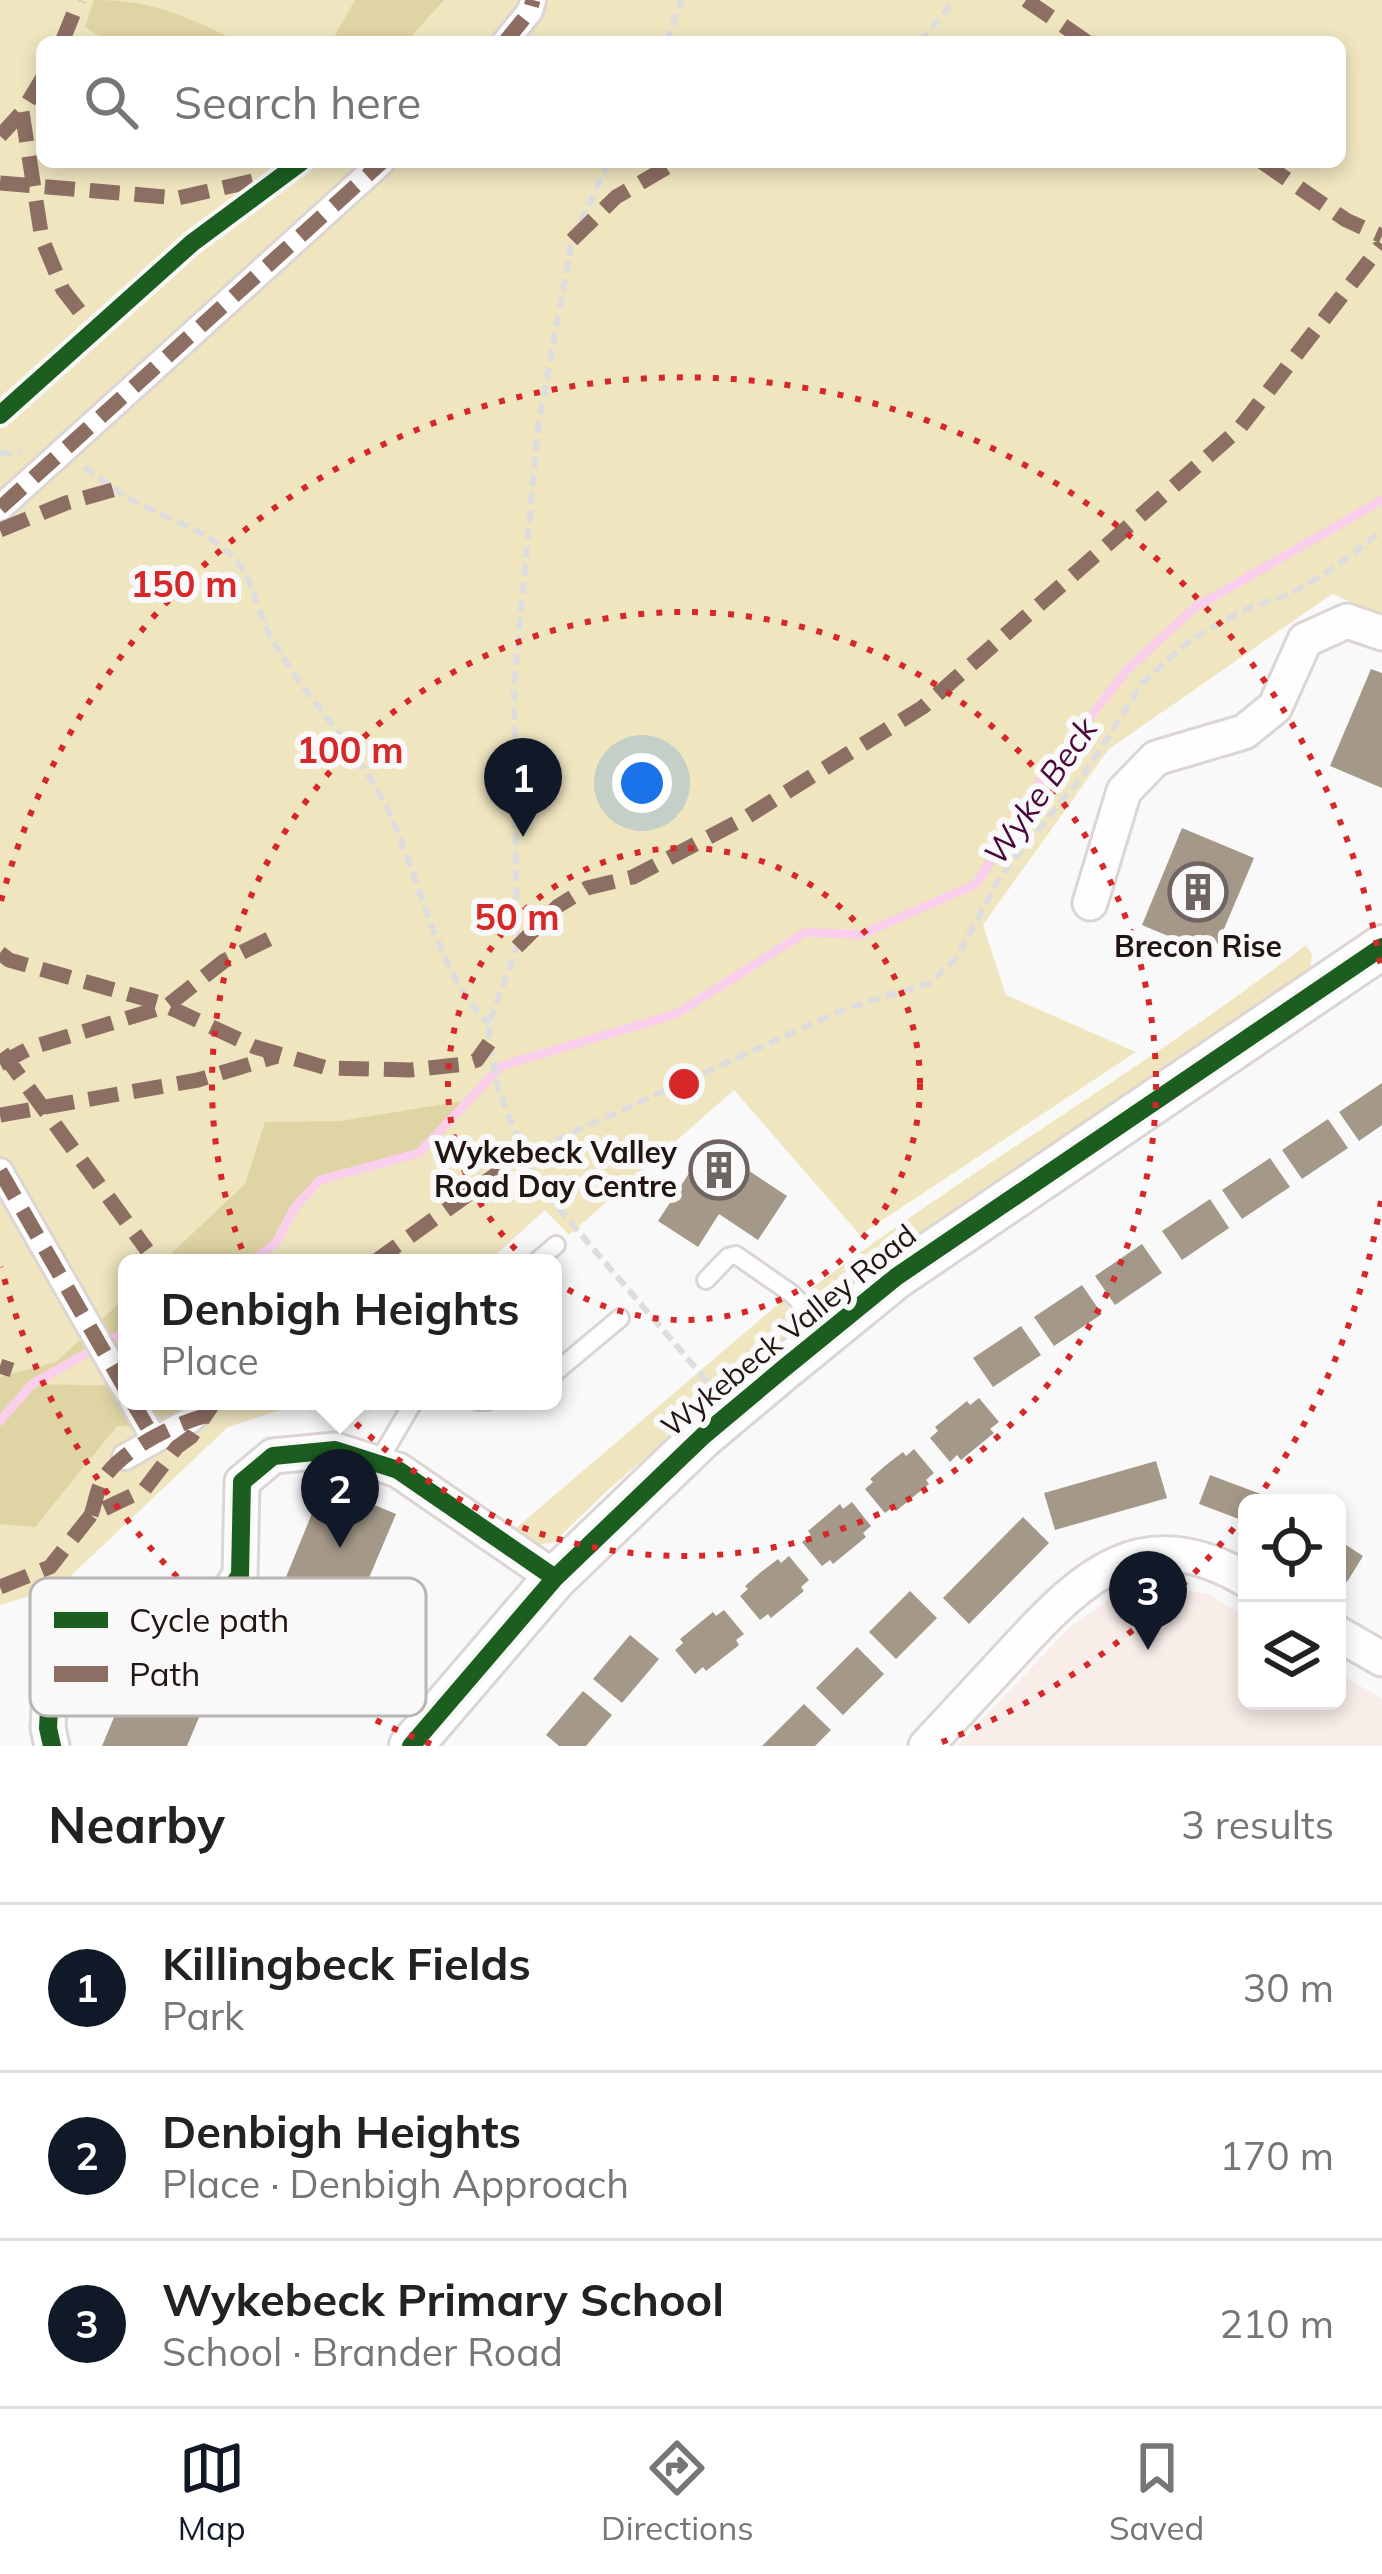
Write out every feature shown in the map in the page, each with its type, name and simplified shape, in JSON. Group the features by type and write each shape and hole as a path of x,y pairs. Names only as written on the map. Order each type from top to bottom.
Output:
{"street":[{"path":"510,36 533,0"},
{"path":"0,508 65,454 375,168"},
{"path":"1090,903 1124,791 1156,758 1244,732 1275,707 1305,640 1347,621 1382,633"},
{"name":"Wykebeck Valley Road","path":"411,1746 555,1578 732,1411 896,1276 1382,947"},
{"path":"0,1171 118,1377"},
{"path":"137,1410 155,1440"},
{"path":"125,1456 192,1419"},
{"path":"238,1578 242,1482 273,1456 335,1450 398,1470 555,1578"},
{"path":"926,1746 1063,1597 1099,1570 1142,1555 1187,1555 1238,1576"},
{"path":"1346,1638 1382,1659"},
{"path":"49,1716 52,1746"}],"lane":[{"path":"546,1254 556,1245"},
{"path":"706,1280 736,1255 792,1294 828,1332"},
{"path":"562,1366 620,1318"},
{"path":"377,1464 409,1410"}],"path":[{"path":"668,36 682,0"},
{"path":"925,36 955,0"},
{"path":"606,168 572,240 538,428 514,686 517,947 489,1023 489,1043 499,1091 536,1182 732,1411"},
{"path":"0,453 65,454 131,499 192,530 235,559 270,638 386,805 456,976 471,1007 489,1023"},
{"path":"523,1155 847,1008 930,983 957,957 1000,877 1085,772 1143,682 1192,639 1244,610 1292,593 1382,531"}],"shaded area":[{"path":"0,0 1382,0 1382,615 1332,594 1109,749 983,925 1006,995 1136,1052 860,1235 734,1090 569,1235 545,1210 497,1254 118,1254 118,1410 280,1410 228,1427 69,1578 30,1578 30,1596 0,1605"},
{"path":"94,0 116,1 153,7 226,36 99,36 85,27"},
{"path":"355,0 444,0 411,36 334,36"},
{"path":"1306,945 1312,955 1309,975 842,1297 824,1296 812,1288 1246,990"},
{"path":"469,1100 419,1153 320,1180 294,1208 276,1243 261,1254 171,1254 245,1184 265,1122 340,1121"},
{"path":"783,1300 794,1316 792,1336 611,1487 554,1542 537,1545 516,1528"},
{"path":"118,1304 118,1336 34,1384 118,1386 118,1410 196,1410 186,1427 117,1426 35,1527 0,1524 0,1377 56,1362"},
{"path":"1171,1588 1208,1594 1238,1612 1238,1710 1346,1710 1346,1677 1382,1699 1382,1746 957,1746 1069,1628 1099,1606 1134,1592"}],"building":[{"path":"1371,669 1382,673 1382,788 1330,766"},
{"name":"Brecon Rise","path":"1182,828 1254,858 1213,955 1142,925"},
{"path":"1382,1083 1382,1125 1359,1141 1339,1112"},
{"path":"1328,1119 1348,1148 1302,1179 1282,1150"},
{"name":"Wykebeck Valley Road Day Centre","path":"708,1144 787,1196 758,1240 719,1214 698,1247 658,1221"},
{"path":"1270,1158 1290,1187 1242,1219 1222,1190"},
{"path":"1210,1199 1229,1228 1182,1260 1162,1231"},
{"path":"1142,1244 1162,1273 1115,1305 1095,1276"},
{"path":"1082,1285 1102,1314 1054,1346 1034,1317"},
{"path":"1021,1326 1041,1355 993,1387 973,1358"},
{"path":"979,1398 999,1422 990,1429 994,1433 961,1460 957,1455 950,1462 930,1438 938,1431 935,1427 967,1401 970,1405"},
{"path":"914,1449 934,1473 926,1480 929,1484 896,1511 893,1507 885,1513 865,1489 886,1465"},
{"path":"1156,1461 1167,1498 1055,1530 1044,1493"},
{"path":"1210,1475 1261,1494 1238,1494 1238,1519 1199,1504"},
{"path":"324,1484 396,1514 369,1578 286,1578"},
{"path":"852,1502 871,1526 863,1533 866,1537 833,1564 830,1560 822,1566 802,1542 840,1504 843,1509"},
{"path":"1023,1517 1049,1543 969,1624 943,1598"},
{"path":"1346,1545 1363,1556 1346,1581"},
{"path":"789,1556 809,1580 801,1587 804,1591 771,1618 768,1614 760,1620 740,1596 761,1572"},
{"path":"910,1591 937,1618 896,1659 869,1632"},
{"path":"724,1610 744,1634 736,1640 739,1645 695,1674 675,1650 683,1643 680,1639 713,1612 716,1616"},
{"path":"630,1635 659,1659 622,1703 593,1679"},
{"path":"857,1647 884,1674 843,1715 816,1688"},
{"path":"583,1691 612,1715 586,1746 559,1746 546,1735"},
{"path":"804,1704 831,1730 815,1746 762,1746"},
{"path":"115,1716 200,1716 187,1746 102,1746"}],"waterway":[{"name":"Wyke Beck","path":"261,1254 276,1243 294,1208 320,1180 419,1153 501,1066 676,1014 806,932 860,935 976,884 1046,773 1126,671 1194,608 1382,500"},
{"name":"Wyke Beck","path":"0,1421 32,1384 118,1336"}],"marked path":[{"path":"64,36 79,0"},
{"path":"510,36 533,0"},
{"path":"1026,0 1078,36"},
{"path":"0,136 36,89"},
{"path":"22,112 42,239 63,290 95,331"},
{"path":"0,508 375,168"},
{"path":"572,240 616,197 666,168"},
{"path":"1271,168 1346,220 1382,236"},
{"path":"0,183 178,198 266,178"},
{"path":"517,947 558,906 587,888 633,877 745,818 923,707 1239,429 1382,244"},
{"path":"0,530 116,489"},
{"path":"0,1064 30,1048 167,1006 224,961 275,936"},
{"path":"0,953 9,960 160,1003 255,1047 327,1068 410,1070 465,1064 477,1060 489,1043"},
{"path":"2,1052 147,1250"},
{"path":"0,1115 198,1080 277,1056"},
{"path":"386,1254 523,1155"},
{"path":"0,1171 118,1376"},
{"path":"0,1366 12,1370"},
{"path":"137,1410 155,1440"},
{"path":"0,1587 50,1567 91,1515 144,1490 209,1410"},
{"path":"91,1515 103,1479 123,1457 166,1431 209,1415"}],"cycle path":[{"path":"0,415 192,243 293,168"},
{"path":"411,1746 555,1578 703,1436 783,1369 896,1277 1382,947"},
{"path":"238,1578 242,1482 273,1456 335,1450 398,1470 555,1578"},
{"path":"49,1716 52,1746"}],"place":[{"name":"Killingbeck Fields","path":"523,837"},
{"name":"Brecon Rise","path":"1198,892"},
{"name":"Wykebeck Valley Road Day Centre","path":"719,1170"},
{"name":"Denbigh Heights","path":"340,1548"},
{"name":"Wykebeck Primary School","path":"1148,1650"}]}
